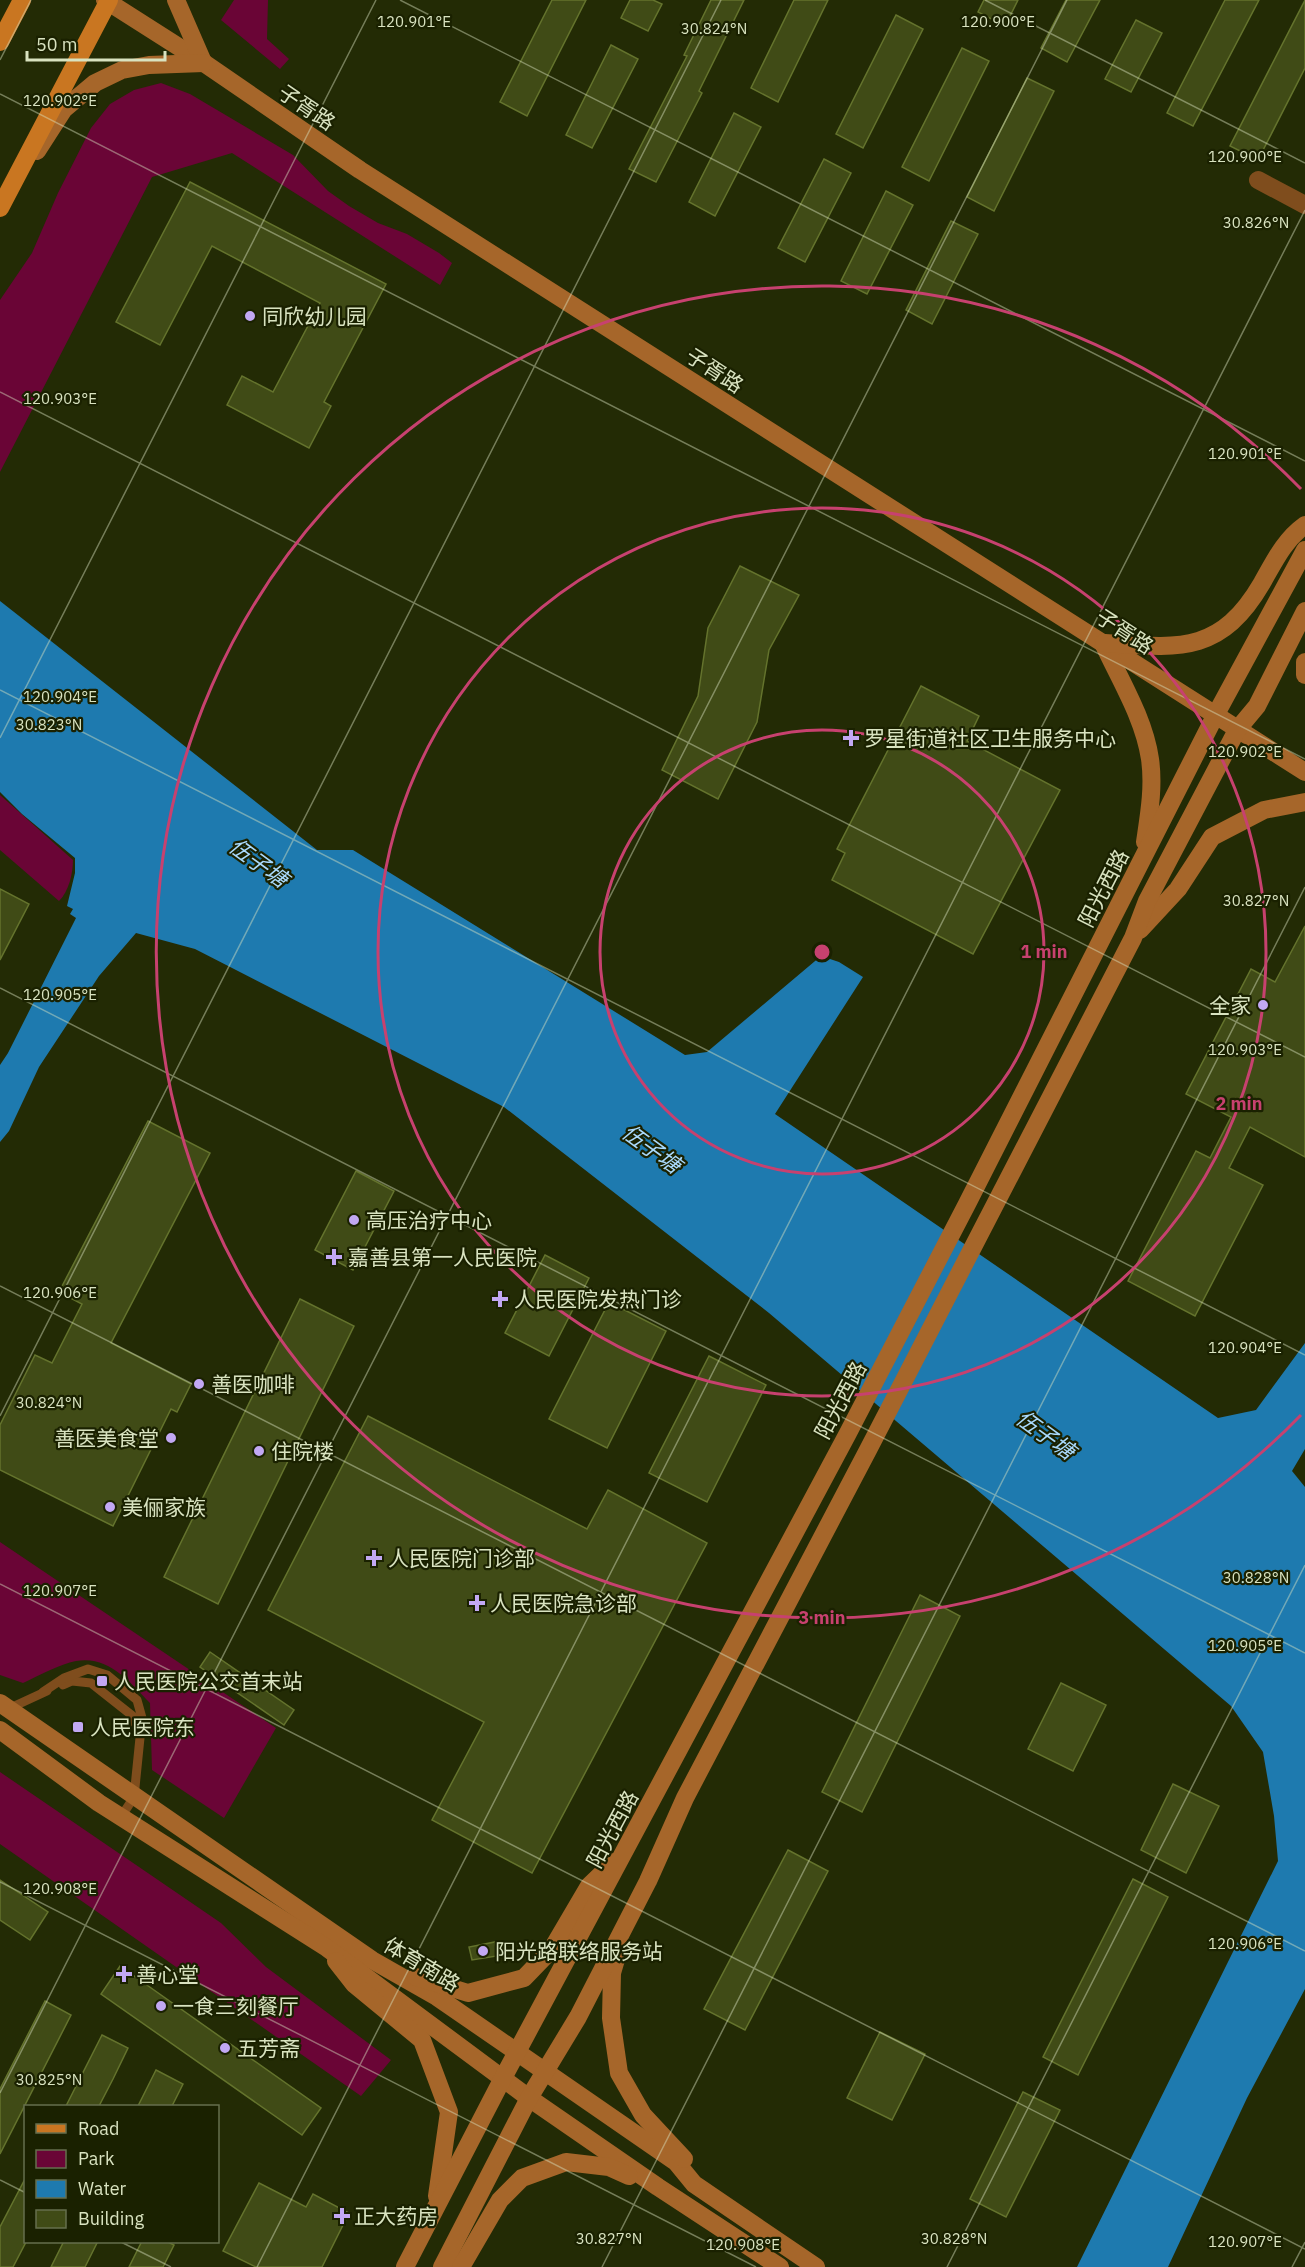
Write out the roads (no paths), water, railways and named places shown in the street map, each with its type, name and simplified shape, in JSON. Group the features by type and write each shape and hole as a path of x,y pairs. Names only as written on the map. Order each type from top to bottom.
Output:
{"main road":[{"path":"0,42 22,0"},
{"path":"4,200 64,109 95,83 122,70 149,65 204,63 176,0"},
{"path":"4,200 107,1"},
{"name":"子胥路","path":"107,1 204,63 360,170 1305,772"},
{"path":"1142,859 1151,801 1150,759 1137,715 1103,643 1156,647 1194,644 1224,629 1250,603 1286,542 1305,525"},
{"name":"阳光西路","path":"405,2267 503,2078 847,1435 1215,716 1305,550"},
{"path":"442,2267 530,2098 578,2017 648,1881 685,1798 1133,938 1147,902 1237,730 1257,706 1305,611"},
{"path":"1305,662 1305,675"},
{"path":"1133,938 1178,889 1212,837 1264,810 1305,802"},
{"name":"体育南路","path":"4,1706 385,1967 437,1997 517,2052 544,2073 676,2162 694,2184 816,2267"},
{"name":"体育南路","path":"0,1730 121,1817 327,1948 530,2098 658,2187 780,2267"},
{"path":"385,1967 468,1993 524,1978 552,1949 589,1886 626,1851"},
{"path":"626,1923 612,1973 611,2018 619,2073 643,2115 683,2157 705,2191"},
{"path":"327,1948 354,1984 422,2040 449,2112 436,2209"},
{"path":"461,2267 500,2200 522,2178 566,2163 609,2167 658,2187"}],"street":[{"path":"1258,180 1305,204"}],"lane":[{"path":"43,1692 64,1678 88,1669 107,1674 138,1700 142,1718 134,1797 121,1817"},
{"path":"4,1706 72,1681 91,1683 134,1717 140,1744"}],"water":[{"name":"伍子塘","path":"0,601 317,850 353,850 685,1055 707,1052 821,956 839,962 863,977 775,1114 1218,1418 1256,1410 1305,1343 1305,1449 1292,1471 1305,1487 1305,1989 1247,2098 1168,2267 1077,2267 1278,1861 1274,1816 1263,1752 1231,1706 769,1313 504,1107 195,949 136,933 99,976 39,1067 9,1131 0,1142 0,1065 76,918 70,914 73,909 67,906 75,873 75,858 22,814 0,792"}],"place":[{"name":"同欣幼儿园","path":"250,316"},
{"name":"罗星街道社区卫生服务中心","path":"851,738"},
{"name":"全家","path":"1263,1005"},
{"name":"高压治疗中心","path":"354,1220"},
{"name":"嘉善县第一人民医院","path":"334,1257"},
{"name":"人民医院发热门诊","path":"500,1299"},
{"name":"善医咖啡","path":"199,1384"},
{"name":"善医美食堂","path":"171,1438"},
{"name":"住院楼","path":"259,1451"},
{"name":"美俪家族","path":"110,1507"},
{"name":"人民医院门诊部","path":"374,1558"},
{"name":"人民医院急诊部","path":"477,1603"},
{"name":"人民医院公交首末站","path":"102,1681"},
{"name":"人民医院东","path":"78,1727"},
{"name":"阳光路联络服务站","path":"483,1951"},
{"name":"善心堂","path":"124,1974"},
{"name":"一食三刻餐厅","path":"161,2006"},
{"name":"五芳斋","path":"225,2048"},
{"name":"正大药房","path":"342,2216"}]}
